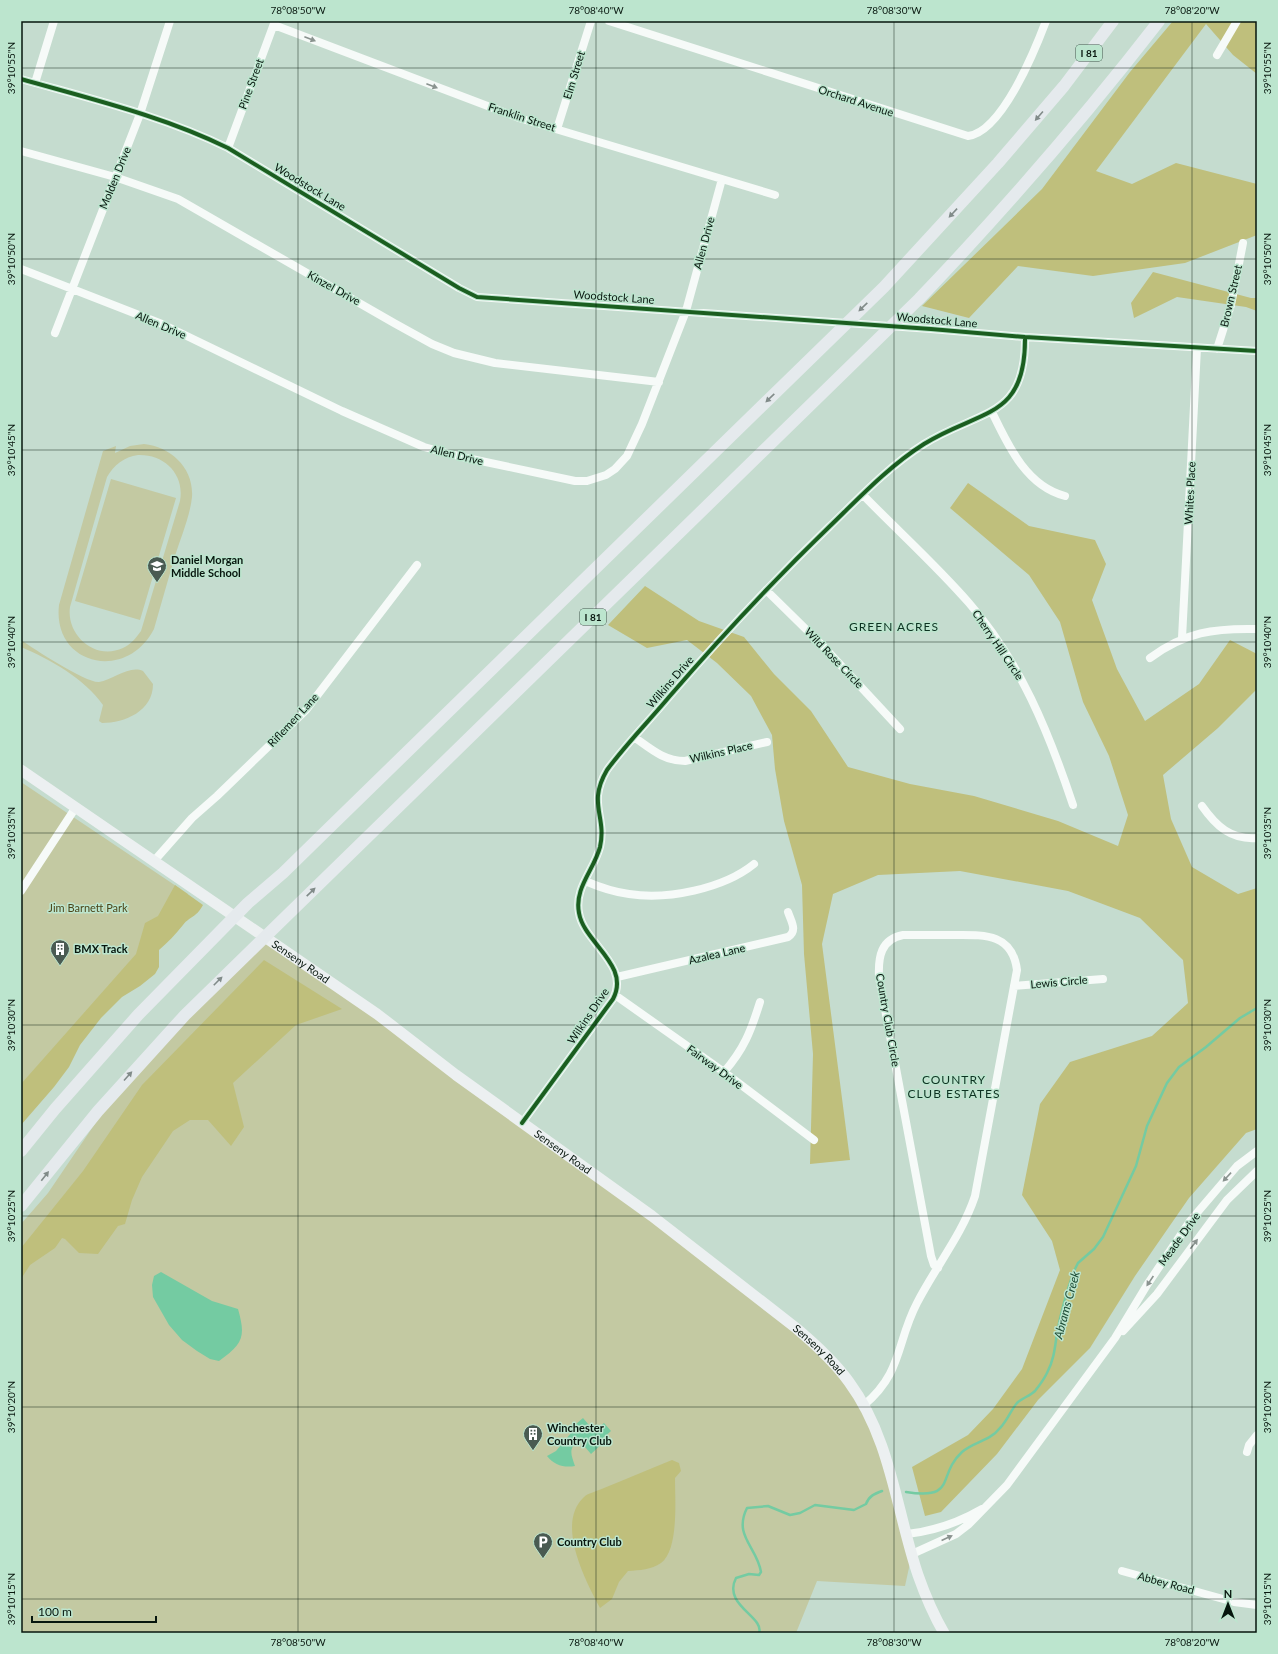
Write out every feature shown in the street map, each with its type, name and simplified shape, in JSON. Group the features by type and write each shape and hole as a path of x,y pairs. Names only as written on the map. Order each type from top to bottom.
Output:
{"highway":[{"name":"I 81","path":"21,1151 118,1035 237,914 329,828 884,287 964,201 1024,133 1064,86 1113,21"},
{"name":"I 81","path":"21,1206 98,1111 190,1009 919,299 1025,185 1076,125 1159,21"}],"main road":[{"name":"Senseny Road","path":"21,770 210,898 377,1014 456,1075 652,1216 796,1328 816,1346 843,1374 864,1405 885,1452 912,1554 926,1596 944,1633"}],"street":[{"path":"34,83 54,21"},
{"name":"Molden Drive","path":"55,333 140,114 170,21"},
{"name":"Elm Street","path":"558,129 591,21"},
{"name":"Orchard Avenue","path":"609,21 968,136 979,133 990,124 1013,93 1026,68 1046,21"},
{"path":"1217,55 1237,21"},
{"name":"Franklin Street","path":"274,23 519,118 775,195"},
{"name":"Pine Street","path":"228,148 274,23"},
{"name":"Woodstock Lane","path":"21,79 185,128 228,148 459,288 477,297 931,328 1025,337 1257,351"},
{"name":"Kinzel Drive","path":"21,151 115,177 153,190 192,206 394,323 432,344 454,353 494,363 659,382"},
{"name":"Allen Drive","path":"21,269 162,324 342,411 424,447 462,457 575,480 587,480 602,477 615,469 622,462 642,424 686,311 722,179"},
{"name":"Brown Street","path":"1217,349 1231,305 1243,243"},
{"name":"Wilkins Drive","path":"522,1123 615,995 617,977 612,965 581,921 578,909 578,897 600,847 600,826 597,805 599,788 607,770 705,655 766,590 892,467 926,443 1002,406 1016,390 1023,367 1025,337"},
{"name":"Whites Place","path":"1182,638 1198,348"},
{"path":"992,412 1010,449 1024,469 1056,494 1065,496"},
{"name":"Cherry Hill Circle","path":"863,495 969,603 1001,646 1034,704 1053,748 1073,805"},
{"name":"Riflemen Lane","path":"154,861 192,818 218,796 306,710 417,565"},
{"name":"Wild Rose Circle","path":"766,590 822,645 900,729"},
{"path":"1150,658 1182,638 1211,630 1257,629"},
{"name":"Wilkins Place","path":"634,738 660,756 678,761 685,761 767,742"},
{"path":"1202,806 1210,817 1226,832 1244,838 1257,838"},
{"path":"21,891 76,807"},
{"path":"584,881 629,894 660,895 713,885 744,871 754,864"},
{"name":"Azalea Lane","path":"617,977 788,937 793,932 794,928 788,912"},
{"name":"Country Club Circle","path":"864,1405 884,1385 893,1371 911,1317 961,1230 976,1196 1017,970 1013,956 1003,943 988,936 903,934 886,943 879,956 880,977 931,1256 934,1265 938,1268"},
{"name":"Lewis Circle","path":"1014,986 1103,978"},
{"name":"Fairway Drive","path":"615,995 724,1072 814,1140"},
{"path":"724,1072 741,1050 750,1034 760,1002"},
{"name":"Meade Drive","path":"912,1554 956,1534 978,1517 1019,1469 1115,1338 1147,1284 1190,1221 1237,1166 1257,1151"},
{"name":"Meade Drive","path":"1115,1338 1138,1317 1157,1294 1227,1200 1257,1171"},
{"path":"1247,1452 1249,1445 1257,1435"},
{"name":"Meade Drive","path":"907,1534 926,1532 952,1524 970,1516 989,1504"},
{"name":"Abbey Road","path":"1122,1571 1234,1602 1257,1605"}],"green space":[{"path":"144,444 163,449 172,454 185,468 189,477 192,487 191,504 154,629 142,646 126,656 110,661 93,660 79,653 67,642 60,625 59,605 103,451 116,446 115,453 130,446","holes":["138,455 147,456 164,462 176,474 181,491 180,501 141,631 133,641 123,648 113,651 102,651 84,643 78,636 70,617 70,607 107,477 116,465 124,460"]},
{"path":"111,479 176,498 140,620 75,601"},
{"path":"21,640 72,672 92,681 104,681 132,670 143,671 153,684 152,693 143,708 136,714 120,721 102,723 99,721 103,705 95,695 77,678 55,664 21,647"},
{"name":"Jim Barnett Park","path":"21,782 188,894 21,1090"},
{"name":"Winchester Country Club","path":"265,937 625,1196 830,1360 880,1438 912,1554 905,1586 817,1581 796,1633 21,1633 21,1224 48,1193 126,1078"}],"shaded area":[{"path":"1173,21 1257,21 1257,74 1233,55 1206,24 1096,171 1132,184 1176,163 1257,184 1257,235 1185,263 1093,276 1018,266 969,318 922,306 1042,189 1130,72"},
{"path":"1153,272 1251,298 1257,298 1257,311 1246,307 1177,297 1134,318 1131,303"},
{"path":"968,483 1029,526 1095,540 1106,564 1092,600 1117,669 1145,721 1199,684 1230,640 1257,654 1257,689 1218,728 1163,775 1171,819 1192,867 1238,894 1257,888 1257,1129 1246,1133 1189,1198 1135,1276 1090,1348 1038,1400 997,1454 941,1512 925,1516 912,1467 968,1435 993,1409 1022,1369 1060,1270 1052,1241 1022,1195 1040,1104 1070,1062 1152,1036 1188,1003 1183,960 1140,918 1068,891 960,871 878,875 833,894 822,944 850,1160 810,1164 813,1054 804,954 802,885 784,821 775,769 772,735 751,696 717,663 687,640 647,648 608,625 645,586 699,621 744,637 774,674 811,711 848,767 910,784 974,796 1058,821 1118,846 1128,815 1109,756 1083,702 1060,622 1029,575 950,508"},
{"path":"175,885 203,905 195,915 186,922 159,950 159,967 155,974 140,986 122,997 101,1018 80,1045 69,1067 21,1125 21,1084 136,954 145,923 158,916"},
{"path":"264,960 342,1009 296,1025 233,1083 244,1127 231,1146 208,1120 190,1120 173,1131 142,1177 132,1200 125,1224 118,1226 98,1254 79,1253 65,1239 62,1238 55,1248 30,1265 21,1279 21,1248 83,1171 142,1085"},
{"path":"161,1272 212,1301 238,1309 242,1327 240,1339 233,1350 219,1361 210,1359 197,1351 182,1340 169,1325 153,1297 152,1285 154,1276"},
{"path":"583,1418 594,1431 604,1423 611,1431 602,1439 604,1442 591,1454 579,1440 573,1446 571,1452 575,1466 567,1467 556,1464 547,1456 556,1451 571,1433 569,1430"},
{"path":"672,1460 679,1463 681,1471 675,1478 675,1524 671,1547 667,1556 661,1563 653,1567 628,1571 619,1582 612,1599 600,1608 581,1568 576,1552 572,1522 576,1508 588,1494"}],"waterway":[{"name":"Abrams Creek","path":"906,1492 922,1494 940,1489 944,1484 954,1461 962,1452 996,1432 1005,1422 1017,1403 1033,1393 1040,1385 1046,1375 1054,1353 1062,1309 1074,1271 1078,1263 1094,1249 1103,1237 1136,1166 1147,1126 1167,1083 1179,1067 1206,1047 1240,1018 1257,1008"},
{"name":"Abrams Creek","path":"759,1633 759,1627 756,1621 739,1603 735,1596 733,1587 736,1578 749,1574 759,1575 761,1572 759,1563 744,1534 743,1518 747,1508 768,1506 790,1515 800,1513 815,1505 854,1510 866,1504 872,1496 882,1491"}],"cycle path":[{"path":"21,79 152,117 228,148 459,288 477,297 1025,337 1257,351"},
{"path":"522,1123 613,999 617,987 616,975 605,954 583,924 579,913 578,904 582,887 600,847 601,827 598,792 607,770 688,675 747,610 808,547 875,483 899,462 924,444 944,433 981,417 996,408 1008,398 1018,384 1023,364 1025,337"}],"place":[{"name":"Daniel Morgan Middle School","path":"157,583"},
{"name":"BMX Track","path":"60,966"},
{"name":"Winchester Country Club","path":"533,1451"},
{"name":"Country Club","path":"543,1559"}],"district":[{"name":"GREEN ACRES","path":"894,627"},
{"name":"COUNTRY CLUB ESTATES","path":"954,1087"}]}
